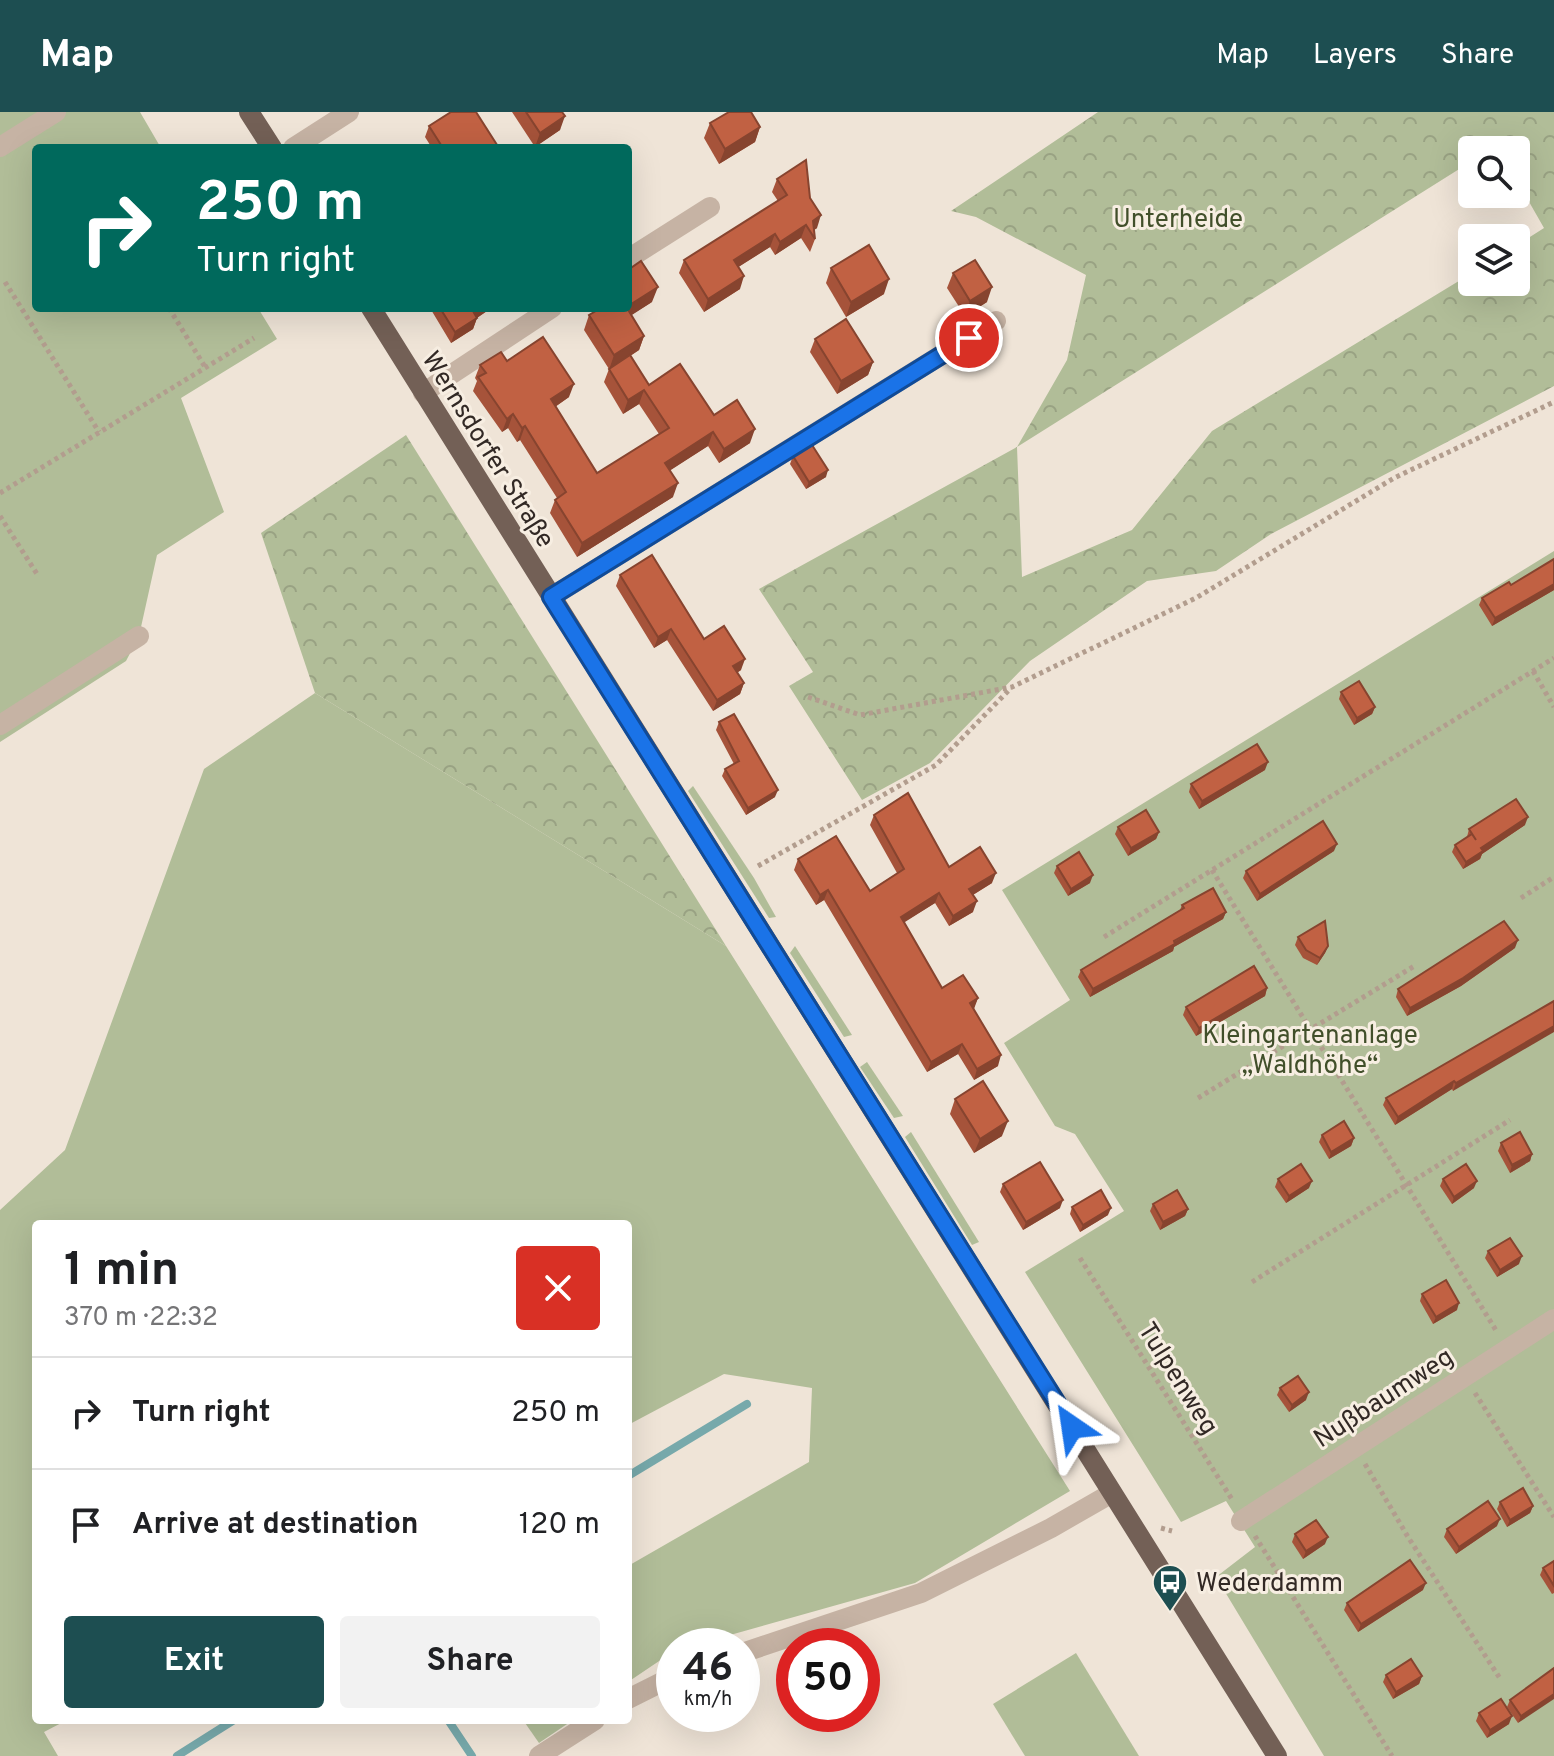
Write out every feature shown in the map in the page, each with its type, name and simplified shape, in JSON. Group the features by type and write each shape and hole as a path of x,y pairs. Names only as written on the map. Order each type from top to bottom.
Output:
{"main road":[{"path":"249,112 269,144"},
{"name":"Wernsdorfer Straße","path":"373,312 1277,1756"}],"lane":[{"path":"0,147 56,112"},
{"path":"299,144 349,112"},
{"path":"632,256 710,207"},
{"path":"423,393 546,312"},
{"path":"551,597 996,321"},
{"path":"0,725 139,636"},
{"name":"Nußbaumweg","path":"1242,1520 1554,1319"},
{"path":"760,1647 921,1593 1051,1528 1112,1493"},
{"path":"632,1697 656,1685"},
{"path":"539,1756 589,1724"}],"path":[{"path":"5,282 99,432"},
{"path":"171,312 205,367"},
{"path":"0,493 254,338"},
{"path":"808,697 860,715 1012,687 1196,598 1394,478 1554,402"},
{"path":"0,516 37,574"},
{"path":"1104,937 1554,658"},
{"path":"1533,671 1554,707"},
{"path":"758,866 936,765 1012,687"},
{"path":"1212,870 1508,1349"},
{"path":"1521,898 1554,877"},
{"path":"1198,1098 1416,965"},
{"path":"1252,1282 1510,1120"},
{"name":"Tulpenweg","path":"1080,1258 1392,1756"},
{"path":"1464,1376 1554,1517"},
{"path":"1354,1446 1408,1537 1501,1680"}],"green space":[{"path":"0,112 140,112 159,144 32,144 32,312 260,312 277,339 181,398 224,512 157,555 139,636 126,661 0,742"},
{"name":"Unterheide","path":"1098,112 1554,112 1554,386 1271,534 1216,571 1147,581 1030,661 930,763 862,800 789,686 813,672 759,589 1017,447 1067,360 1086,275 976,217 951,211","holes":["1458,136 1530,136 1530,204 1544,228 1530,237 1530,296 1458,296 1458,282 1212,431 1132,530 1022,577 1017,447 1458,170"]},
{"path":"406,435 726,946 315,693 261,533"},
{"name":"Kleingartenanlage „Waldhöhe“","path":"1554,551 1554,1756 1324,1756 1216,1577 1255,1547 1226,1501 1181,1522 1025,1272 1124,1211 1075,1134 1055,1126 1004,1043 1070,1000 1002,890"},
{"path":"315,693 726,946 1070,1491 915,1583 755,1628 656,1628 656,1663 632,1679 632,1564 809,1462 812,1388 724,1374 632,1423 632,1220 32,1220 32,1724 59,1724 44,1732 58,1756 0,1756 0,1210 65,1150 204,769"},
{"path":"693,786 776,917 769,918 688,791"},
{"path":"795,946 852,1035 844,1037 790,953"},
{"path":"867,1062 903,1116 894,1118 860,1067"},
{"path":"911,1132 979,1242 972,1245 905,1137"},
{"path":"1076,1653 1139,1756 1025,1756 993,1704"},
{"path":"526,1724 567,1724 539,1743"}],"building":[{"path":"451,112 476,112 496,144 440,144 429,126"},
{"path":"526,112 562,112 565,116 540,133"},
{"path":"729,112 751,112 760,127 725,149 710,123"},
{"path":"806,160 810,198 821,215 813,221 815,239 806,225 780,242 775,234 734,260 744,276 708,299 684,260 787,195 777,179"},
{"path":"869,245 889,279 851,302 831,268"},
{"path":"975,260 992,287 970,301 953,273"},
{"path":"641,261 658,287 632,303 632,267"},
{"path":"442,312 474,312 477,318 455,332"},
{"path":"594,312 629,312 644,336 614,355 589,315"},
{"path":"846,319 873,362 841,381 815,339"},
{"path":"543,337 574,384 551,399 597,473 669,428 644,390 628,400 609,369 630,355 649,385 680,364 714,415 737,400 755,429 724,449 713,432 665,463 678,483 582,543 555,500 566,492 525,426 522,428 513,414 507,419 478,377 486,373 480,365 501,352 507,361"},
{"path":"812,445 828,470 809,482 793,456"},
{"path":"652,555 704,639 724,626 745,659 733,666 744,683 717,700 671,629 658,637 620,575"},
{"path":"1554,559 1554,584 1495,618 1482,598"},
{"path":"1359,681 1375,707 1357,718 1341,692"},
{"path":"734,714 778,790 748,808 725,769 739,761 719,722"},
{"path":"1257,744 1268,762 1202,801 1191,784"},
{"path":"908,793 949,867 980,847 996,873 969,889 977,901 953,916 939,893 901,917 942,988 963,975 978,998 970,1003 1001,1055 977,1069 962,1044 931,1062 828,890 820,895 798,859 836,836 870,891 904,869 874,815"},
{"path":"1516,799 1528,817 1481,848 1483,851 1466,862 1455,845 1472,834 1476,840 1469,829"},
{"path":"1146,810 1159,832 1131,848 1118,827"},
{"path":"1323,821 1337,844 1260,894 1246,871"},
{"path":"1079,852 1093,875 1071,889 1057,866"},
{"path":"1213,888 1226,912 1093,989 1081,970"},
{"path":"1325,921 1328,946 1320,958 1306,950 1298,937"},
{"path":"1504,921 1518,940 1463,978 1410,1008 1398,989"},
{"path":"1254,966 1267,988 1199,1028 1186,1007"},
{"path":"1554,1001 1554,1026 1456,1083 1454,1081 1398,1117 1386,1098"},
{"path":"983,1081 1008,1121 980,1139 955,1099"},
{"path":"1344,1121 1354,1138 1331,1152 1322,1135"},
{"path":"1520,1132 1532,1154 1512,1165 1501,1143"},
{"path":"1040,1162 1063,1200 1026,1222 1003,1184"},
{"path":"1301,1164 1312,1181 1289,1196 1278,1179"},
{"path":"1466,1164 1477,1181 1454,1197 1443,1179"},
{"path":"1101,1190 1111,1208 1083,1225 1072,1207"},
{"path":"1177,1190 1188,1209 1163,1222 1153,1204"},
{"path":"1510,1238 1522,1256 1500,1270 1488,1251"},
{"path":"1446,1280 1459,1303 1436,1317 1422,1294"},
{"path":"1298,1376 1309,1392 1292,1405 1280,1388"},
{"path":"1523,1488 1533,1506 1510,1520 1500,1502"},
{"path":"1488,1501 1500,1519 1459,1547 1447,1529"},
{"path":"1316,1520 1328,1537 1306,1551 1295,1534"},
{"path":"1410,1560 1426,1583 1361,1624 1347,1603"},
{"path":"1554,1561 1554,1586 1543,1568"},
{"path":"1411,1659 1422,1676 1396,1692 1386,1675"},
{"path":"1554,1668 1554,1694 1521,1716 1510,1700"},
{"path":"1501,1699 1512,1716 1490,1730 1479,1713"}],"waterway":[{"path":"632,1474 747,1404"},
{"path":"177,1756 228,1724"},
{"path":"451,1724 472,1756"}],"place":[{"name":"Wederdamm","path":"1170,1613"}],"route":[{"path":"969,338 551,597 1072,1427"}]}
